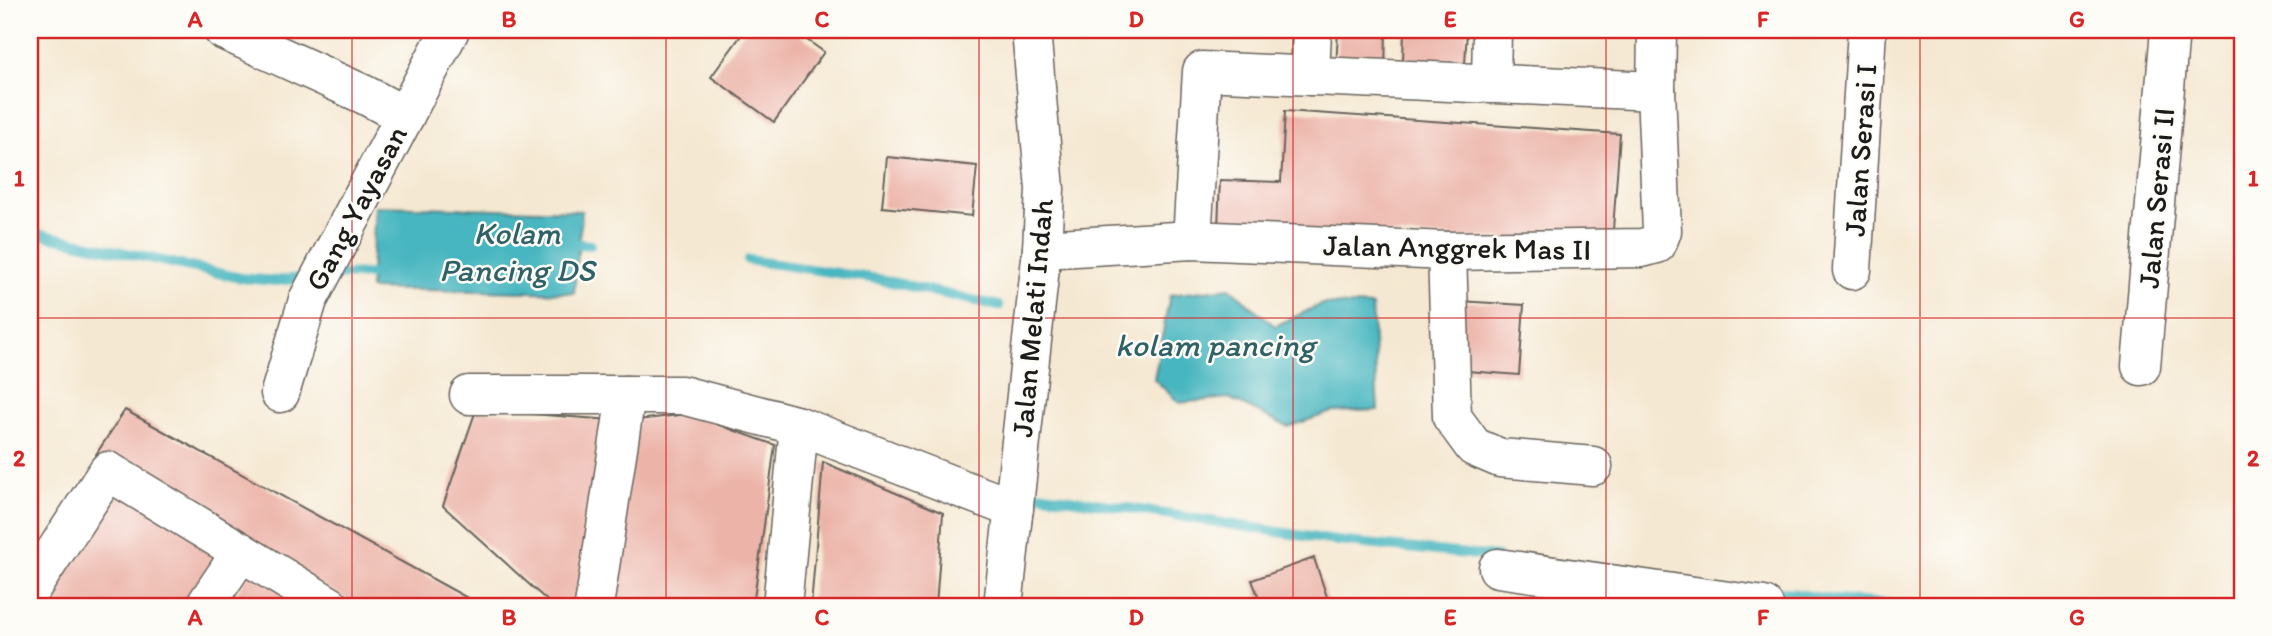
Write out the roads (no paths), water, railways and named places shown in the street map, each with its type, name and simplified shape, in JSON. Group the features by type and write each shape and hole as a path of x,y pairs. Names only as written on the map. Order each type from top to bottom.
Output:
{"street":[{"path":"223,30 365,95 404,116"},
{"name":"Gang Yayasan","path":"280,393 307,300 450,30"},
{"name":"Jalan Melati Indah","path":"1003,606 1042,249 1045,189 1031,30"},
{"path":"1310,76 1312,30"},
{"path":"1491,83 1492,30"},
{"name":"Jalan Anggrek Mas II","path":"1042,249 1192,240 1447,251 1642,247 1657,244 1661,230 1656,91 1657,30"},
{"name":"Jalan Serasi I","path":"1852,270 1867,30"},
{"name":"Jalan Serasi II","path":"2141,366 2170,30"},
{"path":"1192,240 1202,71 1656,91"},
{"path":"1447,251 1451,417 1474,447 1500,458 1592,466"},
{"path":"469,395 682,395 799,426 1014,509"},
{"path":"594,606 626,395"},
{"path":"782,606 799,426"},
{"path":"30,590 107,471 330,606"},
{"path":"205,606 241,552"},
{"path":"1498,568 1740,604"}],"water":[{"name":"Kolam Pancing DS","path":"375,206 582,211 574,293 370,289"},
{"name":"kolam pancing","path":"1230,288 1275,326 1322,304 1372,306 1378,410 1332,412 1288,427 1229,398 1179,403 1154,379 1170,295"}],"waterway":[{"path":"30,232 241,278 276,281 308,277"},
{"path":"566,243 590,245"},
{"path":"748,260 878,279 999,306"},
{"path":"330,275 381,274"},
{"path":"1032,493 1336,541 1497,557"},
{"path":"1762,588 1833,600 1918,606"}]}
